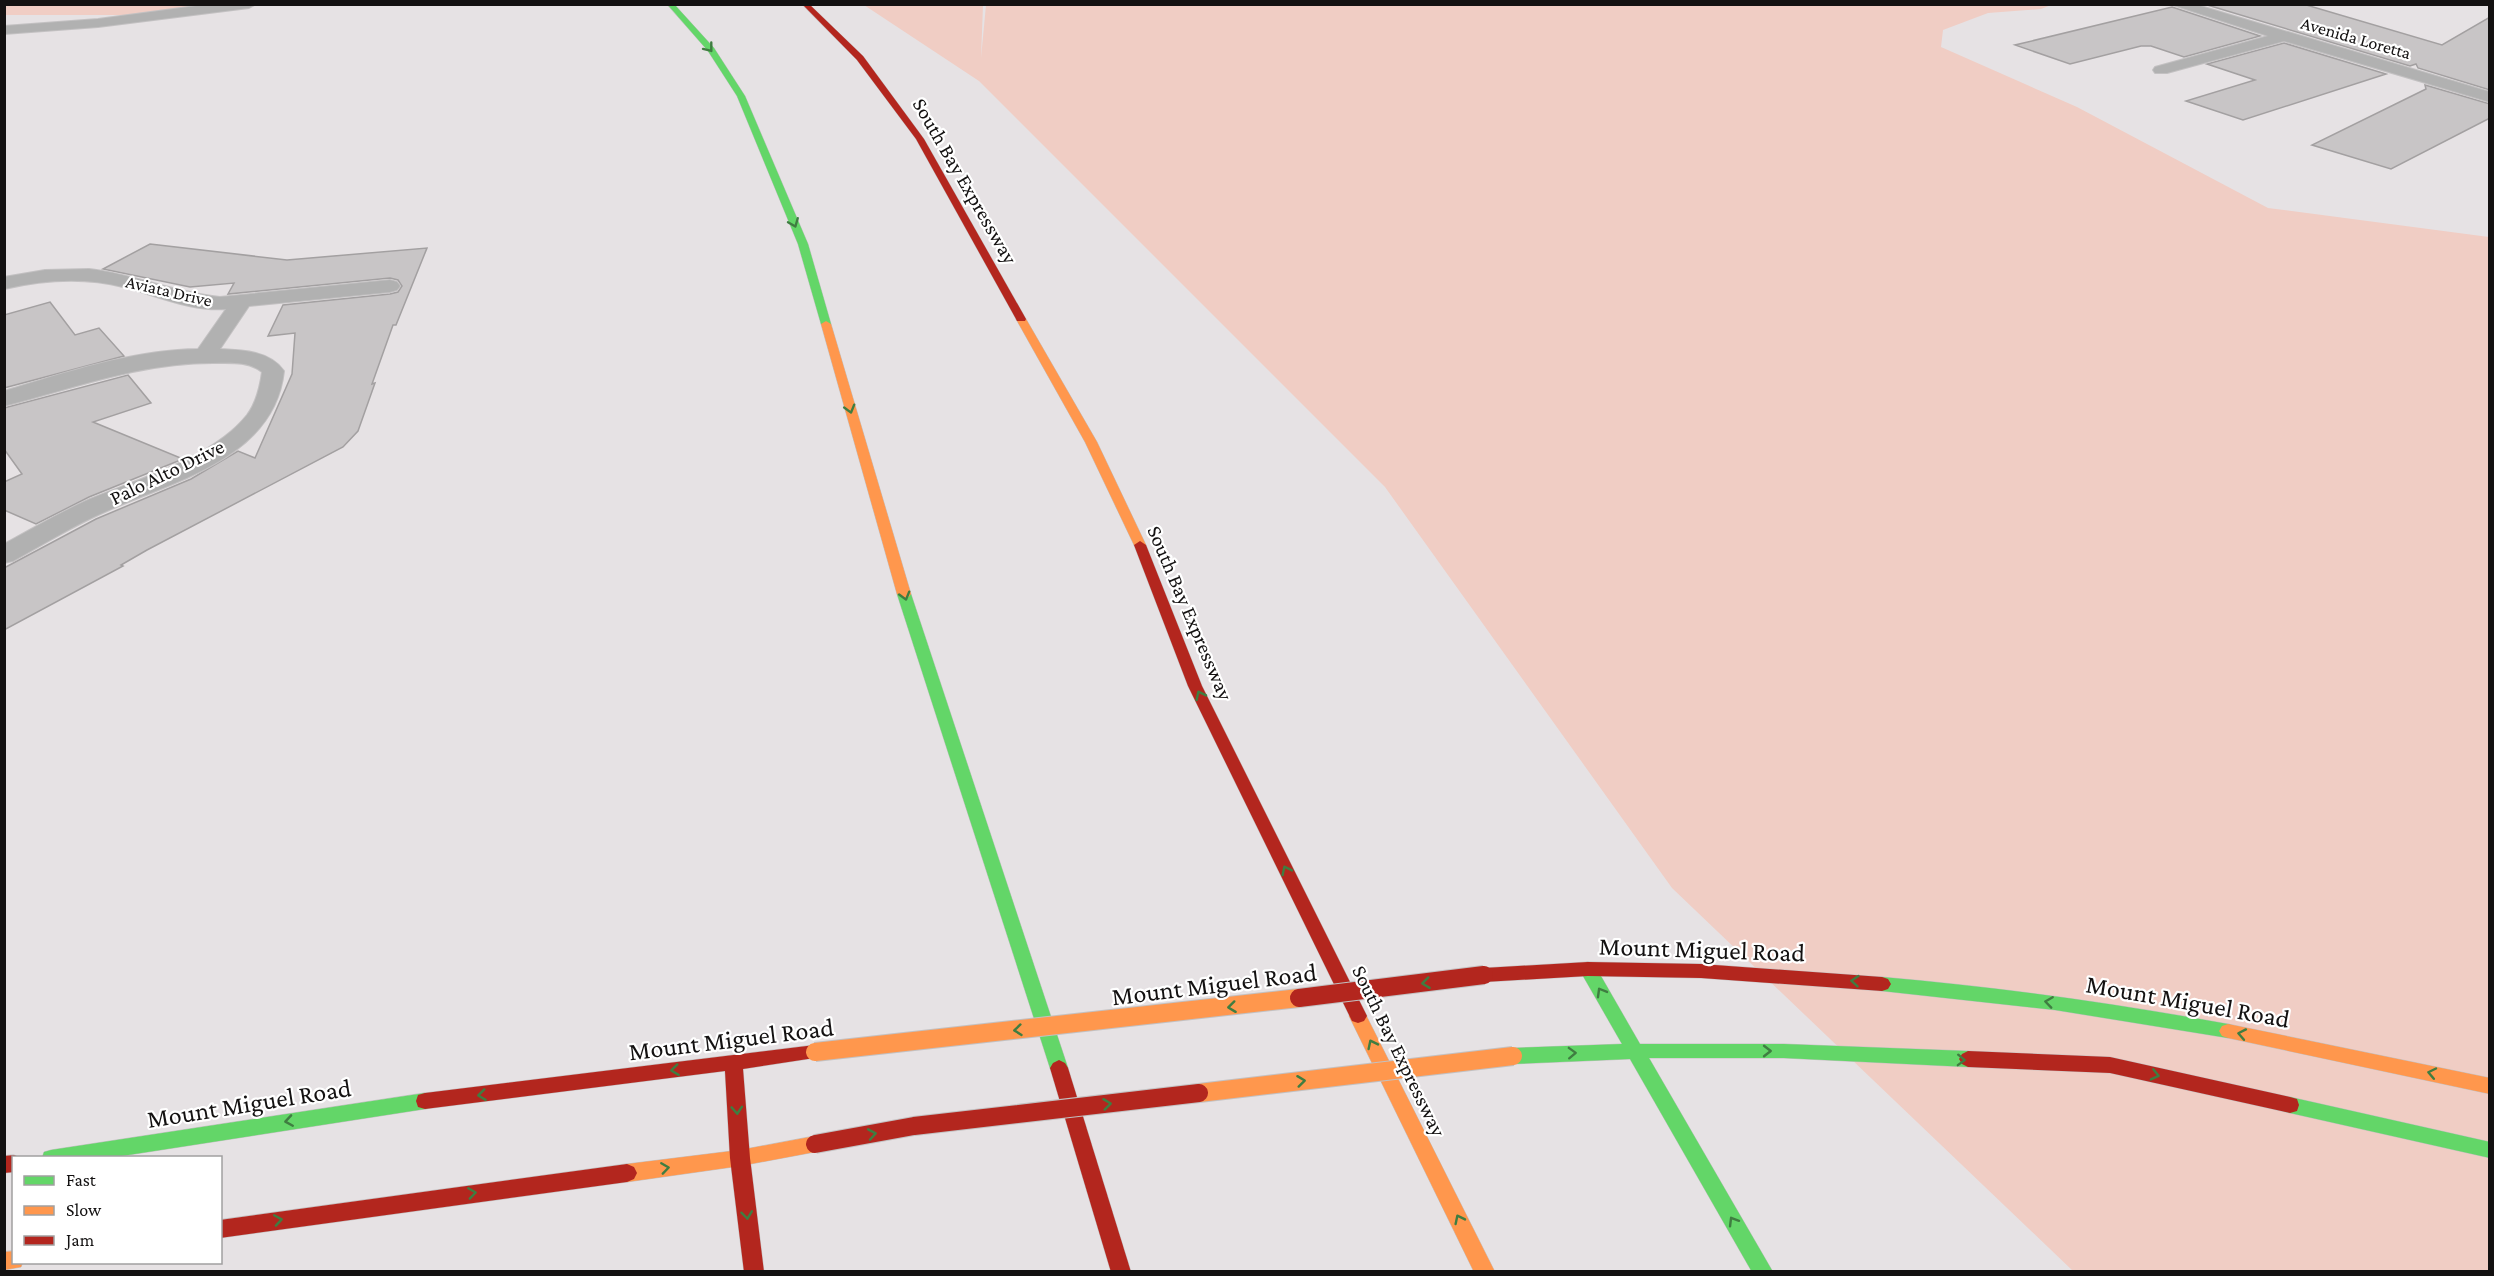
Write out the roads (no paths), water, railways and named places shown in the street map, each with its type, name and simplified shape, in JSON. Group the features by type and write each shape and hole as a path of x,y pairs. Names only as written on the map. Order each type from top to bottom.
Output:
{"main road":[{"path":"670,4 711,50 741,96 802,244 911,617 1058,1063 1121,1272"},
{"name":"South Bay Expressway","path":"805,4 860,58 920,139 1091,442 1140,544 1195,686 1485,1272"},
{"path":"1588,969 1763,1272"},
{"name":"Mount Miguel Road","path":"64,1156 365,1109 733,1062 1187,1012 1484,975 1588,969 1815,978 1932,988 2052,1003 2174,1021 2322,1049 2490,1086"},
{"path":"222,1229 740,1158 914,1126 1513,1056 1635,1051 1784,1052 2110,1065 2490,1150"},
{"path":"733,1062 740,1158 754,1272"}],"street":[{"path":"4,30 99,23 249,4"},
{"name":"Avenida Loretta","path":"2177,4 2280,37 2490,97"},
{"path":"2161,70 2280,37"},
{"name":"Aviata Drive","path":"12,281 83,275 114,278 203,303 242,302 390,286"},
{"path":"205,356 242,302"},
{"name":"Palo Alto Drive","path":"4,399 124,364 205,356 253,358 266,363 273,371 263,410 248,428 223,448 80,514 4,555"}]}
